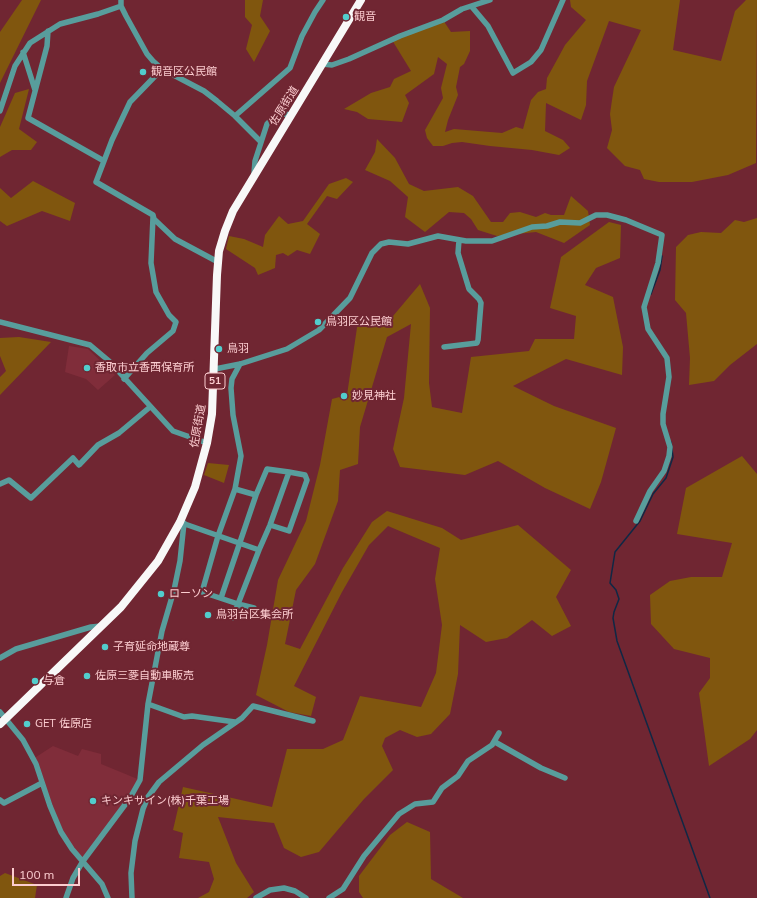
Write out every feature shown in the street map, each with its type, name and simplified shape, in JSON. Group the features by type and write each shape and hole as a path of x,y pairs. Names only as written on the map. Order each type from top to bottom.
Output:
{"highway":[{"name":"佐原街道","path":"2,719 102,626 140,585 158,561 182,523 195,487 207,444 212,414 215,369 218,262 222,241 233,211 361,0"}],"street":[{"path":"235,116 290,68 302,36 314,12 324,0"},
{"path":"473,0 472,7 488,26 513,73 531,62 541,50 563,0"},
{"path":"322,64 332,64 349,59 400,36 443,20 462,9 490,0"},
{"path":"0,111 15,66 30,43 60,24 98,14 121,3 147,54 162,69 204,91 235,116 261,142"},
{"path":"48,31 47,46 28,118 104,161"},
{"path":"23,52 35,90"},
{"path":"162,69 130,102 96,182 153,215 154,219 175,239 218,262"},
{"path":"254,176 255,161 267,124 274,117 283,114 291,115"},
{"path":"215,369 240,364 287,349 319,330 350,298 372,253 381,244 388,242 408,244 438,236 459,240 492,241 532,227 547,226 560,222 580,223 596,215 607,214 626,220 662,235 658,263 644,307 648,330 664,352 667,361 668,377 663,414 670,452 664,472 650,491 636,521"},
{"path":"124,379 147,353 173,331 176,322 169,315 156,292 151,263 153,215"},
{"path":"444,347 477,343 478,340 481,303 479,298 469,289 458,253 459,240"},
{"path":"0,322 32,332 75,340 90,345 109,361 124,379 173,430 207,444"},
{"path":"240,364 232,379 231,388 233,415 241,456 235,489 218,536 202,592 254,608"},
{"path":"0,484 9,480 31,498 73,458 79,465 98,445 119,433 150,407"},
{"path":"221,598 239,543 267,469 305,475 307,480 289,531 270,525"},
{"path":"233,618 270,525 289,472"},
{"path":"235,489 256,496"},
{"path":"66,898 73,878 83,861 130,798 140,780 148,704 162,631 174,590 179,566 182,523 259,550"},
{"path":"0,658 16,649 91,627 102,626"},
{"path":"148,704 184,717 192,716 235,722"},
{"path":"132,898 132,859 143,809 148,797 159,782 253,706 313,721"},
{"path":"2,719 22,740 36,764 61,832 102,884 108,898"},
{"path":"329,898 343,889 364,856 399,814 415,804 434,802 442,788 458,776 468,761 495,742 499,733"},
{"path":"495,742 541,768 565,778"},
{"path":"0,800 4,803 42,783"},
{"path":"256,898 270,890 284,888 295,891 306,898"}],"shaded area":[{"path":"22,0 41,0 0,83 0,32"},
{"path":"245,0 263,0 260,16 270,31 254,62 246,49 252,25 245,17"},
{"path":"570,0 680,0 673,50 721,61 735,11 746,0 757,0 756,163 728,175 692,182 659,182 644,179 640,170 625,166 607,148 612,130 610,114 614,87 641,30 609,21 587,81 586,105 581,120 546,103 545,131 563,140 570,148 559,155 532,150 462,142 443,146 433,146 427,138 425,130 443,98 441,88 447,64 438,57 434,74 405,95 409,103 402,122 368,119 357,112 344,109 371,93 390,87 394,79 411,71 392,40 443,20 451,32 470,31 470,51 464,64 460,67 456,87 458,95 445,132 454,129 502,133 516,127 523,129 531,100 538,92 546,89 547,78 565,45 586,20 571,7"},
{"path":"29,89 19,129 37,142 31,150 12,150 0,157 0,127 15,93"},
{"path":"377,139 395,158 409,184 424,191 458,187 473,196 491,222 503,222 510,213 520,212 536,217 545,213 551,215 564,215 571,196 588,211 590,225 564,243 536,232 497,236 478,230 471,219 464,213 449,212 425,232 405,217 408,197 390,181 365,170 375,152"},
{"path":"346,178 353,182 337,199 327,196 307,224 320,234 310,254 297,250 288,256 283,253 276,255 275,268 258,275 255,268 226,249 229,236 244,239 263,247 265,235 279,216 288,224 303,221 329,184"},
{"path":"33,181 75,203 70,221 42,211 7,226 0,221 0,188 11,198"},
{"path":"757,218 757,344 730,365 714,381 689,385 690,358 686,313 675,300 676,247 688,235 701,232 721,233 735,220 744,222"},
{"path":"609,222 621,225 620,258 596,268 585,285 613,297 623,347 622,375 566,359 513,386 554,406 616,428 601,482 590,509 545,488 498,461 465,475 400,467 393,449 404,398 411,324 387,337 360,427 358,464 340,470 338,501 315,564 296,590 285,644 300,649 343,568 372,522 387,511 442,528 461,540 518,525 571,570 556,597 571,626 552,636 532,620 507,638 486,642 460,625 458,674 450,714 431,734 417,737 400,730 385,738 382,746 393,770 364,799 319,852 301,857 284,848 274,823 218,817 236,863 254,892 247,898 198,898 209,892 214,879 209,862 179,858 183,833 173,830 183,787 272,807 287,749 323,749 343,740 360,696 421,707 436,673 442,625 435,579 440,548 388,526 369,545 342,592 294,686 316,697 311,716 289,712 256,695 267,645 278,580 306,521 320,465 332,399 347,395 358,321 388,322 420,284 430,308 429,383 432,407 462,413 471,357 529,351 535,339 574,339 576,316 550,308 561,257"},
{"path":"19,337 51,342 0,395 0,377 6,371 0,356 0,338"},
{"name":"香取市立香西保育所","path":"69,346 88,349 115,375 98,390 86,379 65,372"},
{"path":"742,456 757,474 757,730 750,739 709,766 699,693 710,678 710,658 674,649 651,624 650,595 670,581 691,577 722,577 732,543 677,534 686,488"},
{"path":"208,463 229,465 224,483 204,475"},
{"path":"53,746 78,756 82,749 101,754 101,764 140,780 83,861 68,843 33,759"},
{"path":"407,822 430,832 431,879 463,898 363,898 359,892 359,876 390,835"},
{"path":"5,873 37,885 35,898 0,898 0,876"}],"waterway":[{"path":"651,294 660,270 662,256"},
{"path":"671,442 673,457 666,478 653,494 640,521 615,552 610,583 616,590 619,599 613,618 617,641 710,898"}],"place":[{"name":"観音","path":"346,17"},
{"name":"観音区公民館","path":"143,72"},
{"name":"鳥羽区公民館","path":"318,322"},
{"name":"鳥羽","path":"219,349"},
{"name":"香取市立香西保育所","path":"87,368"},
{"name":"妙見神社","path":"344,396"},
{"name":"ローソン","path":"161,594"},
{"name":"鳥羽台区集会所","path":"208,615"},
{"name":"子育延命地蔵尊","path":"105,647"},
{"name":"佐原三菱自動車販売","path":"87,676"},
{"name":"与倉","path":"35,681"},
{"name":"GET 佐原店","path":"27,724"},
{"name":"キンキサイン(株)千葉工場","path":"93,801"}]}
